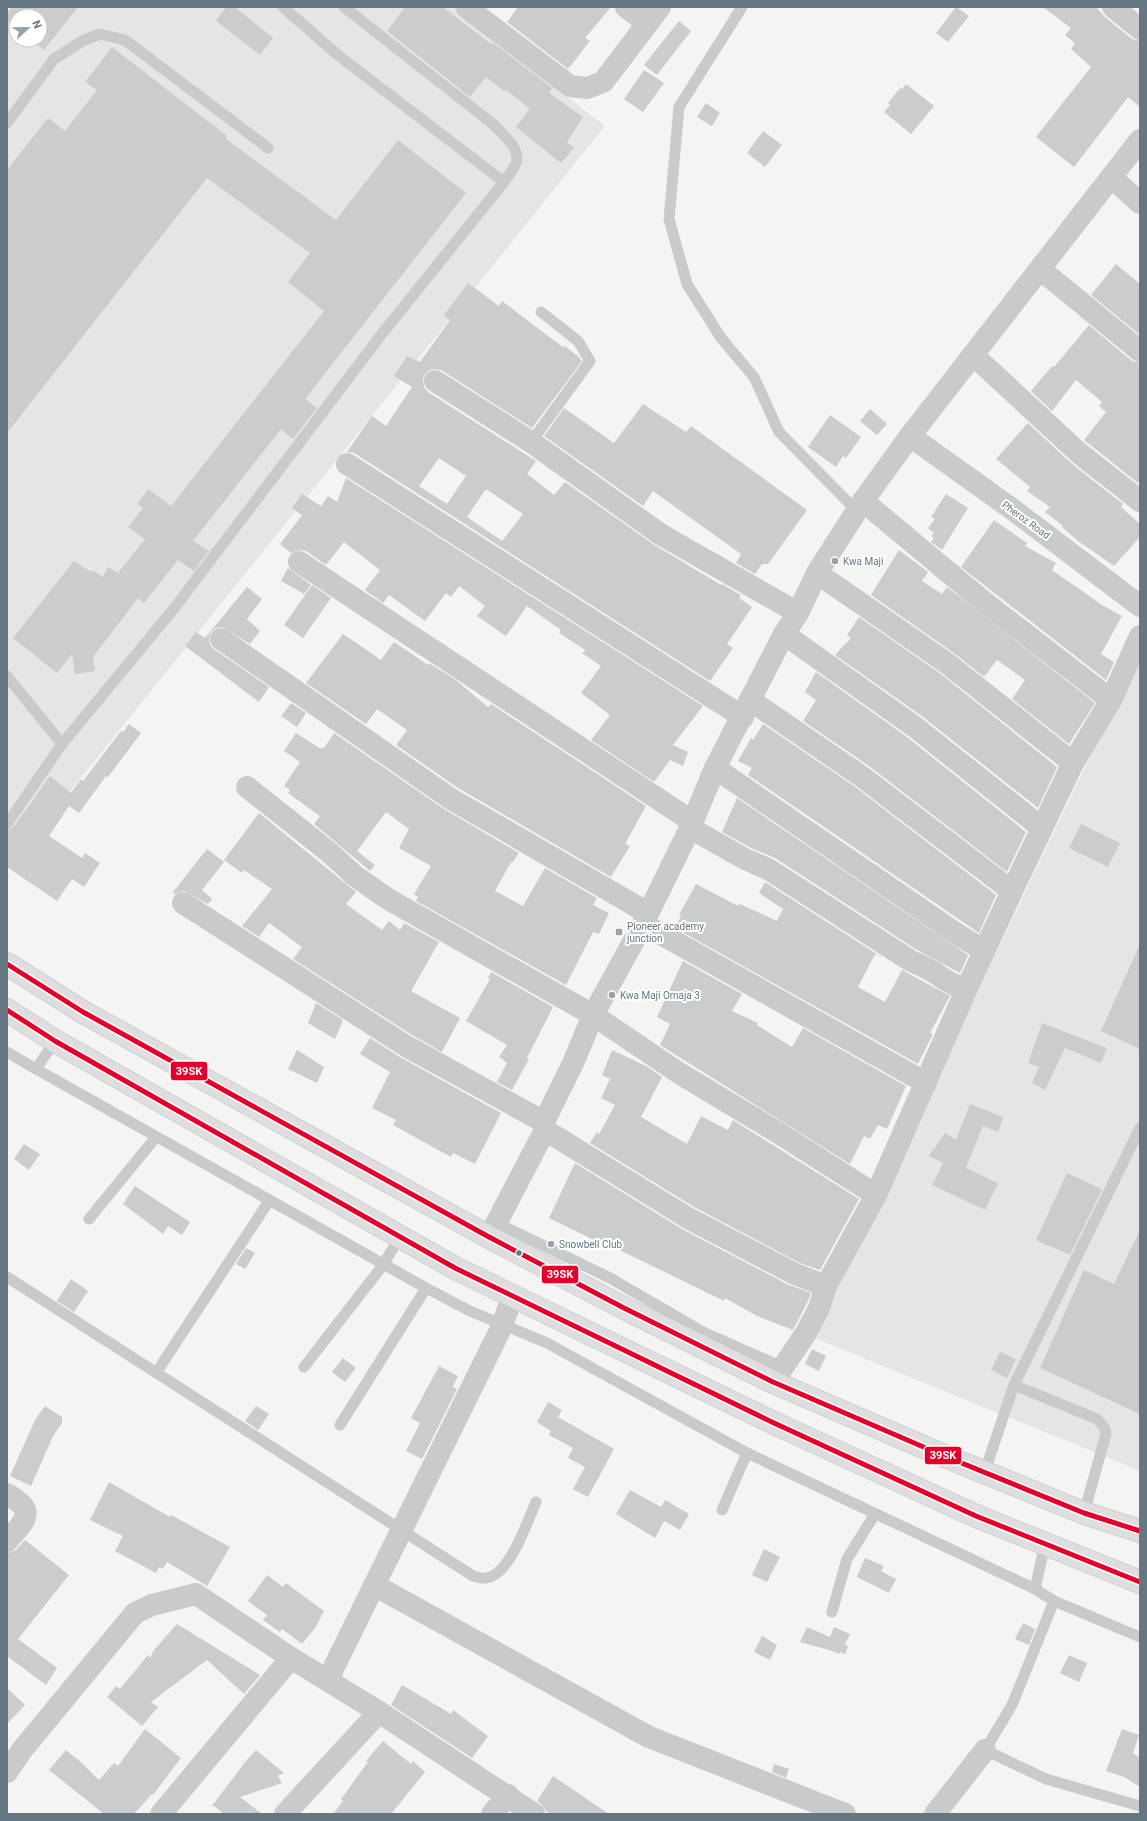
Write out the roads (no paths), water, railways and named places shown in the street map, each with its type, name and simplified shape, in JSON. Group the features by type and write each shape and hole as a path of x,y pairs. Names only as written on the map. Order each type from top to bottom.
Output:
{"highway":[{"path":"7,964 83,1012 493,1230 624,1308 701,1338 942,1455 985,1471 1084,1513 1140,1531"},
{"path":"7,1010 55,1041 399,1238 455,1268 781,1427 976,1516 1140,1582"}],"street":[{"path":"466,7 570,86 588,88 603,82 654,15 626,7"},
{"path":"1113,7 1140,29"},
{"path":"493,1230 544,1126 593,1015 646,918 692,825 715,768 784,634 798,613 817,573 910,436 1140,140"},
{"path":"1111,177 1140,203"},
{"path":"1040,269 1140,351"},
{"path":"972,355 1079,454 1140,501"},
{"path":"435,381 531,442 660,534 798,613"},
{"name":"Pheroz Road","path":"910,436 1019,514 1140,606"},
{"path":"347,464 746,708 861,776 1012,891"},
{"path":"861,507 1111,700"},
{"path":"299,562 739,856 768,869 911,961 932,972 942,980 956,986 967,988"},
{"path":"817,573 948,664 1073,763"},
{"path":"784,634 915,727 1042,828"},
{"path":"777,1375 806,1333 819,1308 826,1286 876,1195 984,950 1073,763 1111,700 1140,636"},
{"path":"221,639 451,799 646,918 926,1083"},
{"path":"715,768 954,932 984,950"},
{"path":"247,787 330,853 355,876 388,899 593,1015 679,1073 777,1132 876,1195"},
{"path":"183,903 406,1046 544,1126 688,1218 795,1274 826,1286"},
{"path":"329,1681 333,1668 503,1324 512,1296"},
{"path":"7,1494 18,1500 24,1506 26,1515 23,1522 7,1541"},
{"path":"374,1585 649,1737 846,1814"},
{"path":"7,1772 22,1750 135,1613 152,1605 196,1594 291,1658 379,1712 508,1795 534,1814"},
{"path":"161,1814 291,1658"},
{"path":"285,1814 379,1712"},
{"path":"935,1814 985,1750"},
{"path":"492,1814 508,1795"}],"lane":[{"path":"283,7 339,56 504,182"},
{"path":"7,824 62,744 176,606 381,335 504,182 516,163 516,151 493,124 344,7"},
{"path":"742,7 679,107 669,219 687,284 721,338 754,377 779,432 861,507"},
{"path":"7,124 54,59 82,41 100,34 125,40 268,148"},
{"path":"531,442 590,361 578,341 541,312"},
{"path":"7,676 62,744"},
{"path":"36,1069 55,1041"},
{"path":"7,1052 383,1265 470,1311 547,1343 595,1368 747,1453 1035,1589 1054,1601 1140,1636"},
{"path":"985,1471 1014,1385 1140,1128"},
{"path":"89,1219 156,1137"},
{"path":"156,1373 269,1201"},
{"path":"304,1367 383,1265 399,1238"},
{"path":"7,1277 402,1529 473,1576 486,1578 496,1574 507,1564 536,1502"},
{"path":"340,1425 426,1288"},
{"path":"1014,1385 1097,1419 1104,1427 1106,1434 1084,1513"},
{"path":"722,1510 747,1453"},
{"path":"832,1612 847,1559 875,1514"},
{"path":"1035,1589 1045,1544"},
{"path":"1054,1601 1012,1705 985,1750 1046,1778 1140,1806"}],"place":[{"name":"Kwa Maji","path":"835,561"},
{"name":"Pioneer academy junction","path":"619,932"},
{"name":"Kwa Maji Omaja 3","path":"612,995"},
{"name":"Snowbell Club","path":"551,1244"}]}
